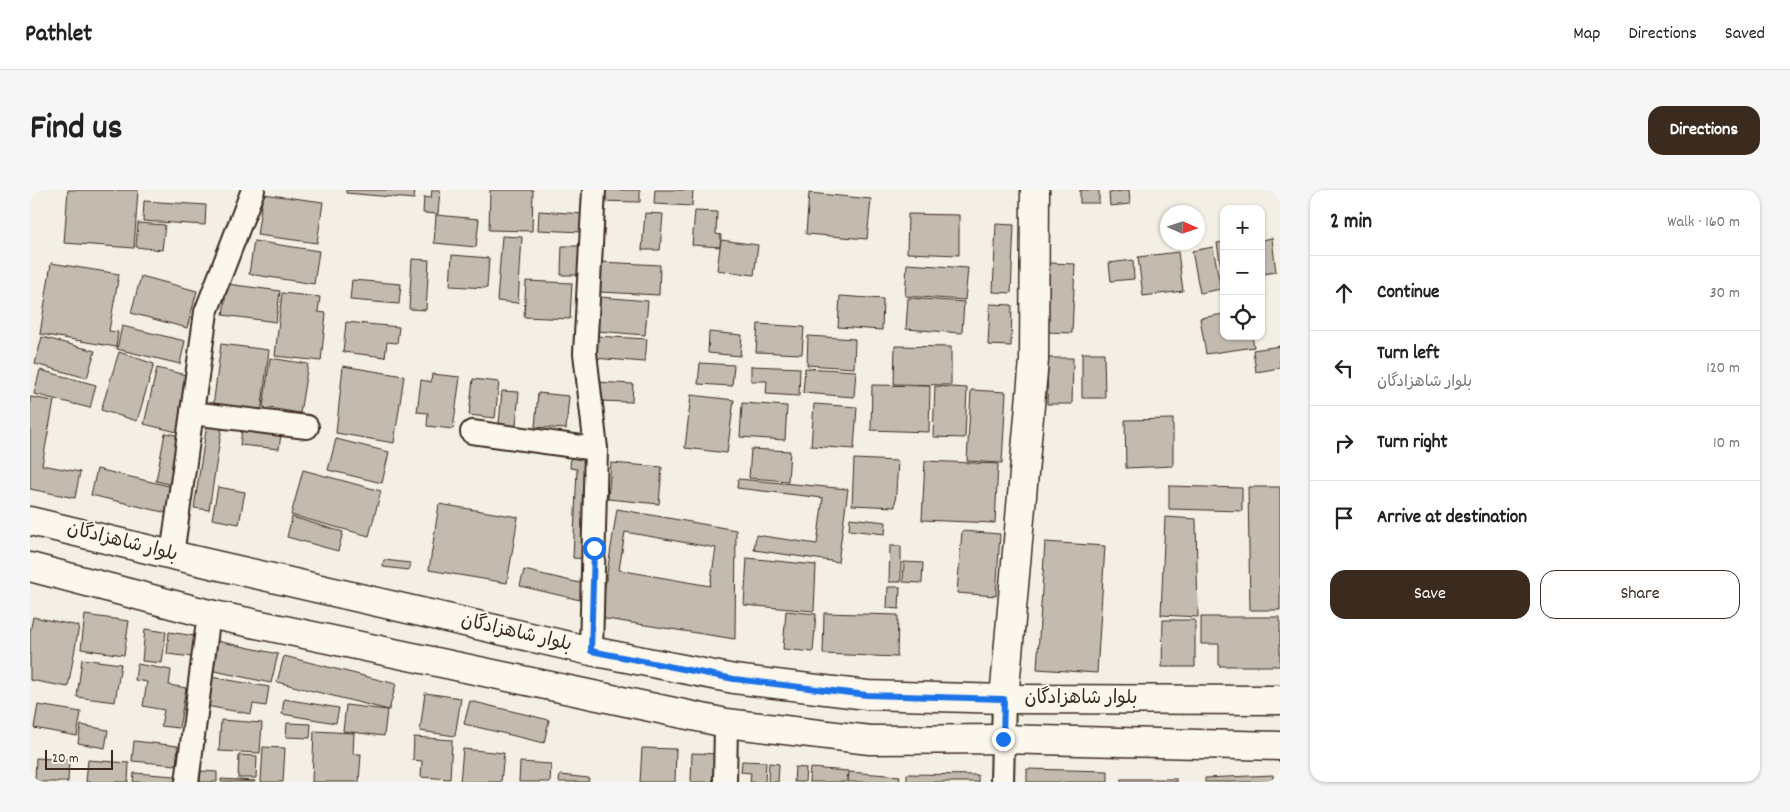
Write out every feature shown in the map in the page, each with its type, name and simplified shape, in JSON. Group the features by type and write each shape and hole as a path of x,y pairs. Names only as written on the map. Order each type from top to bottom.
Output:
{"main road":[{"path":"1004,699 1034,360 1035,190"},
{"name":"بلوار شاهزادگان","path":"30,521 591,651 734,679 867,695 1004,699 1280,700"},
{"path":"30,567 209,614 726,723 870,740 1003,739 1280,746"}],"street":[{"path":"172,555 206,312 253,190"},
{"path":"591,651 596,449 585,353 594,190"},
{"path":"192,413 307,427"},
{"path":"472,432 596,449"},
{"path":"187,782 209,614"},
{"path":"1002,782 1004,699"},
{"path":"724,782 726,723"}],"building":[{"path":"68,190 138,190 134,248 64,243"},
{"path":"346,190 415,190 414,199 346,193"},
{"path":"432,190 440,190 438,214 423,213 424,197 431,198"},
{"path":"490,190 533,190 532,231 489,230"},
{"path":"597,190 640,190 640,202 596,201"},
{"path":"655,190 693,190 692,206 654,204"},
{"path":"1080,190 1099,190 1099,203 1080,203"},
{"path":"1129,190 1130,204 1110,206 1109,193"},
{"path":"809,193 871,199 867,239 806,234"},
{"path":"263,194 323,202 317,243 257,235"},
{"path":"144,201 206,205 205,225 143,221"},
{"path":"539,211 584,214 583,232 538,230"},
{"path":"695,211 717,212 716,234 721,235 720,247 692,245"},
{"path":"645,213 663,214 660,250 642,250"},
{"path":"908,214 959,215 959,255 907,253"},
{"path":"436,215 479,219 476,247 434,243"},
{"path":"138,223 165,225 162,250 136,247"},
{"path":"996,224 1014,225 1011,293 993,292"},
{"path":"502,236 522,237 518,303 497,301"},
{"path":"1272,238 1276,272 1265,274 1265,239"},
{"path":"721,240 758,245 754,275 717,270"},
{"path":"254,241 319,251 314,284 249,274"},
{"path":"1217,243 1220,243 1220,262"},
{"path":"562,246 582,246 582,275 561,275"},
{"path":"1213,247 1220,289 1200,293 1192,251"},
{"path":"1178,252 1183,291 1143,296 1138,257"},
{"path":"452,255 489,258 487,288 450,286"},
{"path":"412,259 429,260 426,310 409,309"},
{"path":"1133,260 1134,279 1111,281 1109,263"},
{"path":"601,262 660,265 659,295 600,292"},
{"path":"51,263 119,274 109,331 118,332 116,347 40,334"},
{"path":"1050,263 1075,264 1072,333 1047,332"},
{"path":"907,264 968,268 965,300 905,296"},
{"path":"141,276 197,291 187,328 131,313"},
{"path":"352,280 401,284 399,304 350,300"},
{"path":"526,281 572,283 570,319 524,317"},
{"path":"227,284 280,291 276,322 223,315"},
{"path":"282,293 320,297 318,312 326,313 321,361 275,356"},
{"path":"840,296 883,299 882,330 838,327"},
{"path":"600,297 648,301 645,335 597,331"},
{"path":"908,298 964,302 962,333 906,329"},
{"path":"990,304 1012,305 1011,346 988,345"},
{"path":"1220,315 1220,340 1253,340 1254,347 1206,354 1200,318"},
{"path":"346,322 399,327 397,343 387,342 385,357 343,352"},
{"path":"758,324 804,327 802,354 756,352"},
{"path":"122,326 185,341 180,364 117,349"},
{"path":"709,332 742,335 740,356 708,353"},
{"path":"595,336 647,339 645,362 593,358"},
{"path":"808,336 855,339 854,368 807,365"},
{"path":"42,337 95,351 87,378 35,364"},
{"path":"221,344 269,350 261,413 213,407"},
{"path":"895,346 951,347 951,385 894,384"},
{"path":"1280,346 1280,368 1256,372 1253,350"},
{"path":"119,352 154,364 137,421 101,410"},
{"path":"1082,353 1104,353 1105,398 1082,398"},
{"path":"270,358 308,364 300,413 263,407"},
{"path":"1048,358 1073,358 1072,404 1047,404"},
{"path":"700,363 734,365 732,386 698,384"},
{"path":"343,366 404,376 394,443 336,433"},
{"path":"751,366 800,368 799,396 766,394 767,381 751,381"},
{"path":"157,368 194,377 181,433 144,424"},
{"path":"805,368 856,371 854,397 803,393"},
{"path":"40,370 96,385 90,408 34,394"},
{"path":"432,374 460,377 453,429 427,426 428,413 417,412 421,380 431,382"},
{"path":"473,379 499,382 495,418 469,415"},
{"path":"596,382 633,384 632,402 596,401"},
{"path":"872,385 930,386 929,432 871,430"},
{"path":"935,386 967,388 965,438 933,437"},
{"path":"971,390 1006,392 1002,463 967,461"},
{"path":"502,391 519,392 515,436 498,435"},
{"path":"538,393 569,396 566,429 535,427"},
{"path":"691,395 734,400 727,453 685,448"},
{"path":"30,397 54,401 42,465 80,472 75,498 30,489"},
{"path":"742,403 787,406 785,440 740,437"},
{"path":"814,404 857,407 854,449 811,446"},
{"path":"208,417 223,420 209,510 194,508"},
{"path":"1173,419 1173,466 1126,468 1125,420"},
{"path":"243,421 282,426 279,449 240,445"},
{"path":"165,433 182,436 173,485 156,481"},
{"path":"336,439 389,452 382,483 328,470"},
{"path":"751,449 790,451 788,481 749,478"},
{"path":"571,454 584,456 591,468 587,559 573,558 577,469 570,468"},
{"path":"854,459 898,461 895,507 852,505"},
{"path":"925,461 998,464 995,523 922,520"},
{"path":"611,463 662,467 659,504 608,499"},
{"path":"97,469 173,487 167,513 91,495"},
{"path":"303,470 381,491 369,536 291,515"},
{"path":"738,479 848,489 838,562 754,550 756,535 817,544 823,498 737,488"},
{"path":"1169,486 1242,488 1242,511 1169,509"},
{"path":"218,487 245,492 239,524 212,519"},
{"path":"1248,487 1280,487 1280,610 1250,610"},
{"path":"439,504 518,517 507,583 429,570"},
{"path":"617,509 736,530 735,639 600,618","holes":["625,532 716,548 710,586 619,570"]},
{"path":"292,517 343,532 338,551 287,537"},
{"path":"1165,517 1196,519 1198,617 1161,615"},
{"path":"850,518 886,522 885,534 849,530"},
{"path":"962,531 1000,534 996,596 957,593"},
{"path":"1045,542 1105,546 1097,673 1037,669"},
{"path":"890,546 901,546 901,582 889,582"},
{"path":"747,558 816,565 814,611 744,605"},
{"path":"384,560 410,563 409,570 383,567"},
{"path":"904,562 923,563 922,583 903,582"},
{"path":"524,570 584,584 580,600 520,586"},
{"path":"888,587 900,587 899,609 887,608"},
{"path":"786,611 816,614 813,652 783,649"},
{"path":"824,613 898,615 897,657 823,654"},
{"path":"85,615 129,621 124,655 81,649"},
{"path":"33,617 79,626 68,687 30,680 30,632"},
{"path":"1201,617 1280,617 1280,666 1219,666 1219,644 1201,644"},
{"path":"1163,620 1195,620 1195,667 1162,667"},
{"path":"145,629 166,632 162,663 142,661"},
{"path":"169,632 195,636 192,657 167,654"},
{"path":"217,641 278,654 271,683 210,670"},
{"path":"284,656 396,684 389,710 277,682"},
{"path":"82,659 121,664 115,702 77,697"},
{"path":"137,664 171,670 169,685 186,688 179,728 161,726 164,710 143,706 147,682 135,680"},
{"path":"211,677 269,687 266,706 253,704 251,714 206,706"},
{"path":"425,693 461,698 455,736 420,731"},
{"path":"284,699 339,708 336,723 282,714"},
{"path":"470,701 549,720 544,743 464,724"},
{"path":"38,705 81,712 77,736 34,728"},
{"path":"346,705 387,710 384,736 343,731"},
{"path":"221,720 262,723 260,753 219,751"},
{"path":"287,723 311,724 310,738 286,737"},
{"path":"81,725 108,730 105,748 78,743"},
{"path":"314,731 354,733 353,754 361,754 359,782 312,782"},
{"path":"414,737 452,740 450,779 421,777 422,761 413,760"},
{"path":"134,741 178,746 176,765 132,761"},
{"path":"263,747 285,748 283,782 261,782"},
{"path":"642,748 676,749 675,782 640,782"},
{"path":"463,749 504,753 501,782 460,782"},
{"path":"692,753 718,754 716,782 691,782"},
{"path":"239,755 257,756 256,778 238,778"},
{"path":"36,758 69,760 68,782 35,782"},
{"path":"88,760 129,763 128,782 86,782"},
{"path":"742,761 766,762 765,782 750,782 751,773 741,772"},
{"path":"520,762 551,764 550,782 519,782"},
{"path":"769,763 779,764 778,782 768,782"},
{"path":"795,767 806,768 805,782 794,782"},
{"path":"810,768 848,771 847,782 809,782"},
{"path":"1027,769 1108,771 1108,782 1027,782"},
{"path":"201,771 217,772 217,782 200,782"},
{"path":"849,772 900,776 899,782 848,782"},
{"path":"134,773 175,776 175,782 133,782"},
{"path":"907,774 978,775 978,782 907,782"},
{"path":"560,775 589,778 588,782 559,782"},
{"path":"1273,775 1273,782 1205,782 1205,778"},
{"path":"221,779 255,781 255,782 221,782"},
{"path":"1121,779 1176,779 1176,782 1121,782"}],"route":[{"path":"594,548 591,651 734,679 867,695 1004,699 1003,739"}]}
